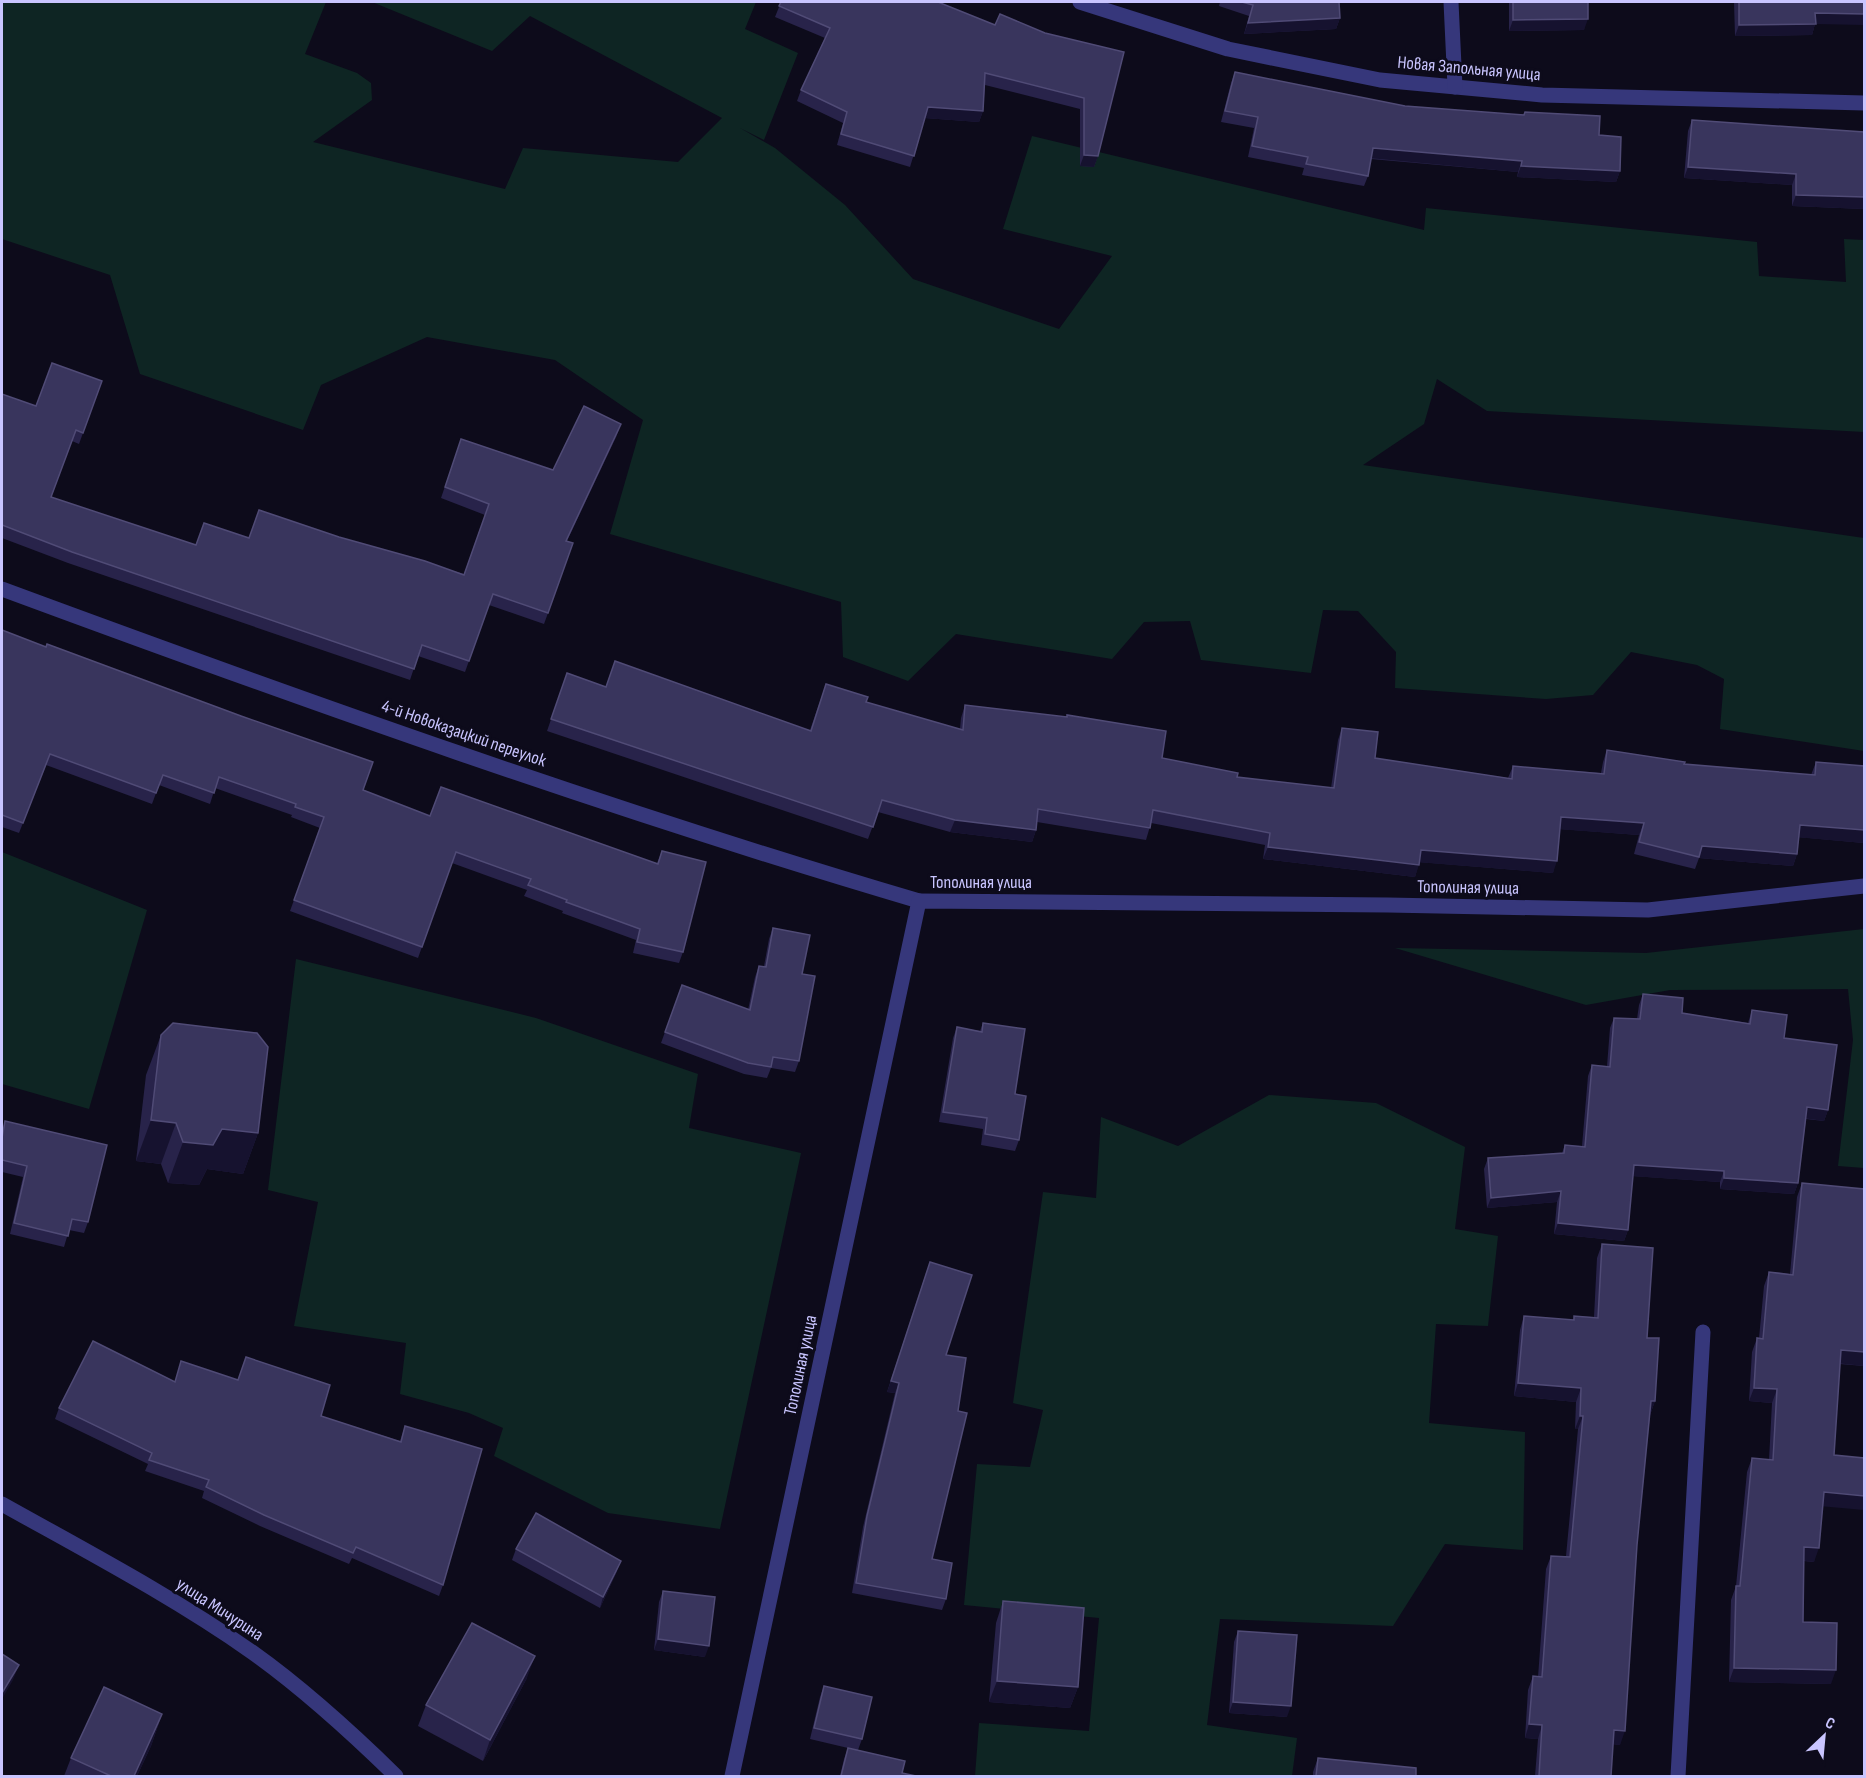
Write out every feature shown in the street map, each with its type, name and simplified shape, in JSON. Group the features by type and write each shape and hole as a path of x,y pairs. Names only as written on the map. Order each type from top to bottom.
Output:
{"street":[{"name":"Новая Запольная улица","path":"1080,2 1228,49 1380,80 1542,95 1864,103"},
{"path":"1451,2 1455,87"},
{"name":"4-й Новоказацкий переулок","path":"2,589 290,695 789,863 920,901"},
{"name":"Тополиная улица","path":"732,1776 920,901 1648,910 1864,886"},
{"path":"1678,1776 1703,1332"},
{"name":"улица Мичурина","path":"2,1504 155,1589 253,1652 344,1724 396,1776"}],"green space":[{"path":"2,2 326,2 305,54 357,73 371,83 372,100 313,142 505,189 523,148 678,162 722,118 530,16 492,51 372,2 756,2 745,29 798,53 764,140 740,128 775,148 845,205 913,279 1059,329 1112,256 1003,229 1032,136 1424,230 1426,208 1757,242 1759,276 1846,282 1844,239 1864,240 1864,432 1487,411 1437,379 1424,424 1363,465 1864,538 1864,751 1720,729 1724,679 1697,665 1631,652 1593,695 1546,699 1395,688 1396,652 1358,611 1323,610 1311,673 1201,660 1190,621 1144,622 1112,659 956,634 908,681 843,657 841,602 610,534 643,420 555,360 427,337 321,385 303,430 140,374 110,275 2,239"},
{"path":"2,852 147,910 89,1109 2,1084"},
{"path":"1864,929 1864,1168 1838,1166 1853,1040 1848,989 1670,990 1586,1005 1395,948 1646,953"},
{"path":"296,959 536,1018 698,1074 689,1128 801,1153 720,1529 608,1513 494,1456 503,1428 469,1413 400,1394 406,1343 294,1326 318,1202 268,1190"},
{"path":"1269,1095 1376,1103 1465,1147 1455,1229 1498,1236 1488,1326 1436,1324 1429,1423 1525,1432 1523,1550 1445,1544 1393,1626 1220,1619 1207,1725 1297,1738 1292,1776 975,1776 979,1723 1089,1731 1099,1618 964,1605 977,1464 1030,1467 1043,1410 1013,1403 1043,1192 1096,1198 1101,1117 1178,1146"}],"building":[{"path":"781,2 938,2 995,25 1000,14 1045,33 1124,52 1098,156 1084,155 1084,98 985,73 983,111 928,107 914,156 841,134 847,112 801,90 830,28 779,6"},
{"path":"1242,2 1339,2 1340,18 1248,23 1253,5"},
{"path":"1513,2 1588,2 1588,19 1513,20"},
{"path":"1739,2 1864,2 1864,14 1815,13 1816,24 1739,25"},
{"path":"1235,72 1405,106 1524,115 1525,112 1600,116 1599,135 1621,137 1620,171 1521,166 1522,161 1373,148 1368,176 1306,164 1308,157 1252,146 1258,117 1225,111"},
{"path":"1692,120 1864,132 1864,197 1796,195 1796,174 1688,167"},
{"path":"52,363 102,381 83,433 76,430 51,497 196,545 204,523 249,538 259,510 464,575 489,504 445,487 461,439 553,470 584,406 621,424 566,541 573,543 548,613 493,594 469,661 422,645 414,669 72,552 2,525 2,394 36,406"},
{"path":"2,630 46,647 47,644 373,762 363,790 430,816 441,787 658,864 662,851 706,862 683,952 637,942 640,929 566,902 567,900 528,885 531,879 456,852 422,947 294,900 324,817 295,807 296,804 219,777 214,793 163,775 156,793 50,754 23,823 2,815"},
{"path":"615,661 811,731 826,684 868,697 866,702 963,730 965,705 1067,717 1067,715 1166,731 1162,758 1238,773 1237,777 1334,788 1342,728 1378,732 1375,758 1512,779 1513,766 1604,774 1607,750 1685,762 1684,764 1815,775 1816,762 1864,766 1864,830 1800,825 1797,854 1702,846 1699,857 1639,842 1644,823 1561,817 1557,861 1421,850 1419,865 1268,847 1270,833 1153,810 1150,828 1038,809 1036,830 955,820 882,800 873,827 551,719 567,673 606,687"},
{"path":"773,928 810,935 802,974 815,976 799,1061 773,1057 771,1067 748,1063 665,1032 682,985 750,1010 759,966 766,967"},
{"path":"1643,994 1683,998 1682,1013 1750,1024 1752,1010 1787,1015 1784,1038 1837,1045 1828,1110 1807,1107 1798,1183 1724,1178 1724,1171 1634,1165 1628,1230 1558,1223 1561,1191 1491,1198 1488,1158 1564,1153 1565,1145 1585,1147 1592,1065 1610,1067 1614,1018 1640,1019"},
{"path":"173,1023 257,1033 268,1047 258,1133 222,1129 213,1145 183,1142 176,1123 151,1120 161,1035"},
{"path":"983,1023 1025,1029 1015,1094 1026,1096 1019,1140 985,1134 987,1118 943,1112 957,1027 982,1032"},
{"path":"5,1121 107,1145 88,1222 72,1219 68,1236 14,1223 27,1166 2,1160"},
{"path":"1802,1183 1864,1189 1864,1352 1841,1350 1834,1455 1864,1458 1864,1496 1824,1492 1819,1548 1804,1547 1803,1622 1837,1623 1836,1670 1734,1668 1736,1586 1740,1586 1752,1458 1773,1460 1777,1389 1754,1388 1757,1338 1763,1339 1769,1272 1793,1275"},
{"path":"1602,1244 1653,1248 1647,1338 1659,1338 1655,1401 1651,1401 1637,1545 1625,1731 1614,1730 1611,1776 1539,1776 1542,1725 1529,1724 1533,1676 1542,1677 1551,1556 1570,1557 1583,1416 1580,1416 1581,1388 1518,1383 1524,1316 1574,1320 1574,1316 1598,1318"},
{"path":"930,1262 972,1275 946,1355 966,1358 958,1411 967,1413 932,1559 952,1563 946,1599 856,1583 867,1516 899,1383 891,1381"},
{"path":"93,1341 175,1382 181,1361 238,1380 246,1357 330,1385 321,1416 401,1442 405,1426 482,1449 443,1585 356,1547 353,1553 264,1515 206,1487 209,1480 149,1460 152,1453 59,1408"},
{"path":"536,1513 621,1561 603,1597 516,1549"},
{"path":"663,1591 715,1597 709,1646 658,1639"},
{"path":"1003,1601 1084,1608 1078,1687 997,1681"},
{"path":"472,1623 535,1656 490,1740 426,1705"},
{"path":"1238,1631 1297,1635 1291,1706 1233,1702"},
{"path":"2,1654 19,1665 2,1693"},
{"path":"824,1686 872,1697 862,1739 814,1728"},
{"path":"104,1687 162,1714 134,1776 111,1776 71,1758"},
{"path":"848,1748 905,1761 902,1773 916,1776 841,1776"},
{"path":"1318,1758 1416,1768 1416,1776 1316,1776"}]}
